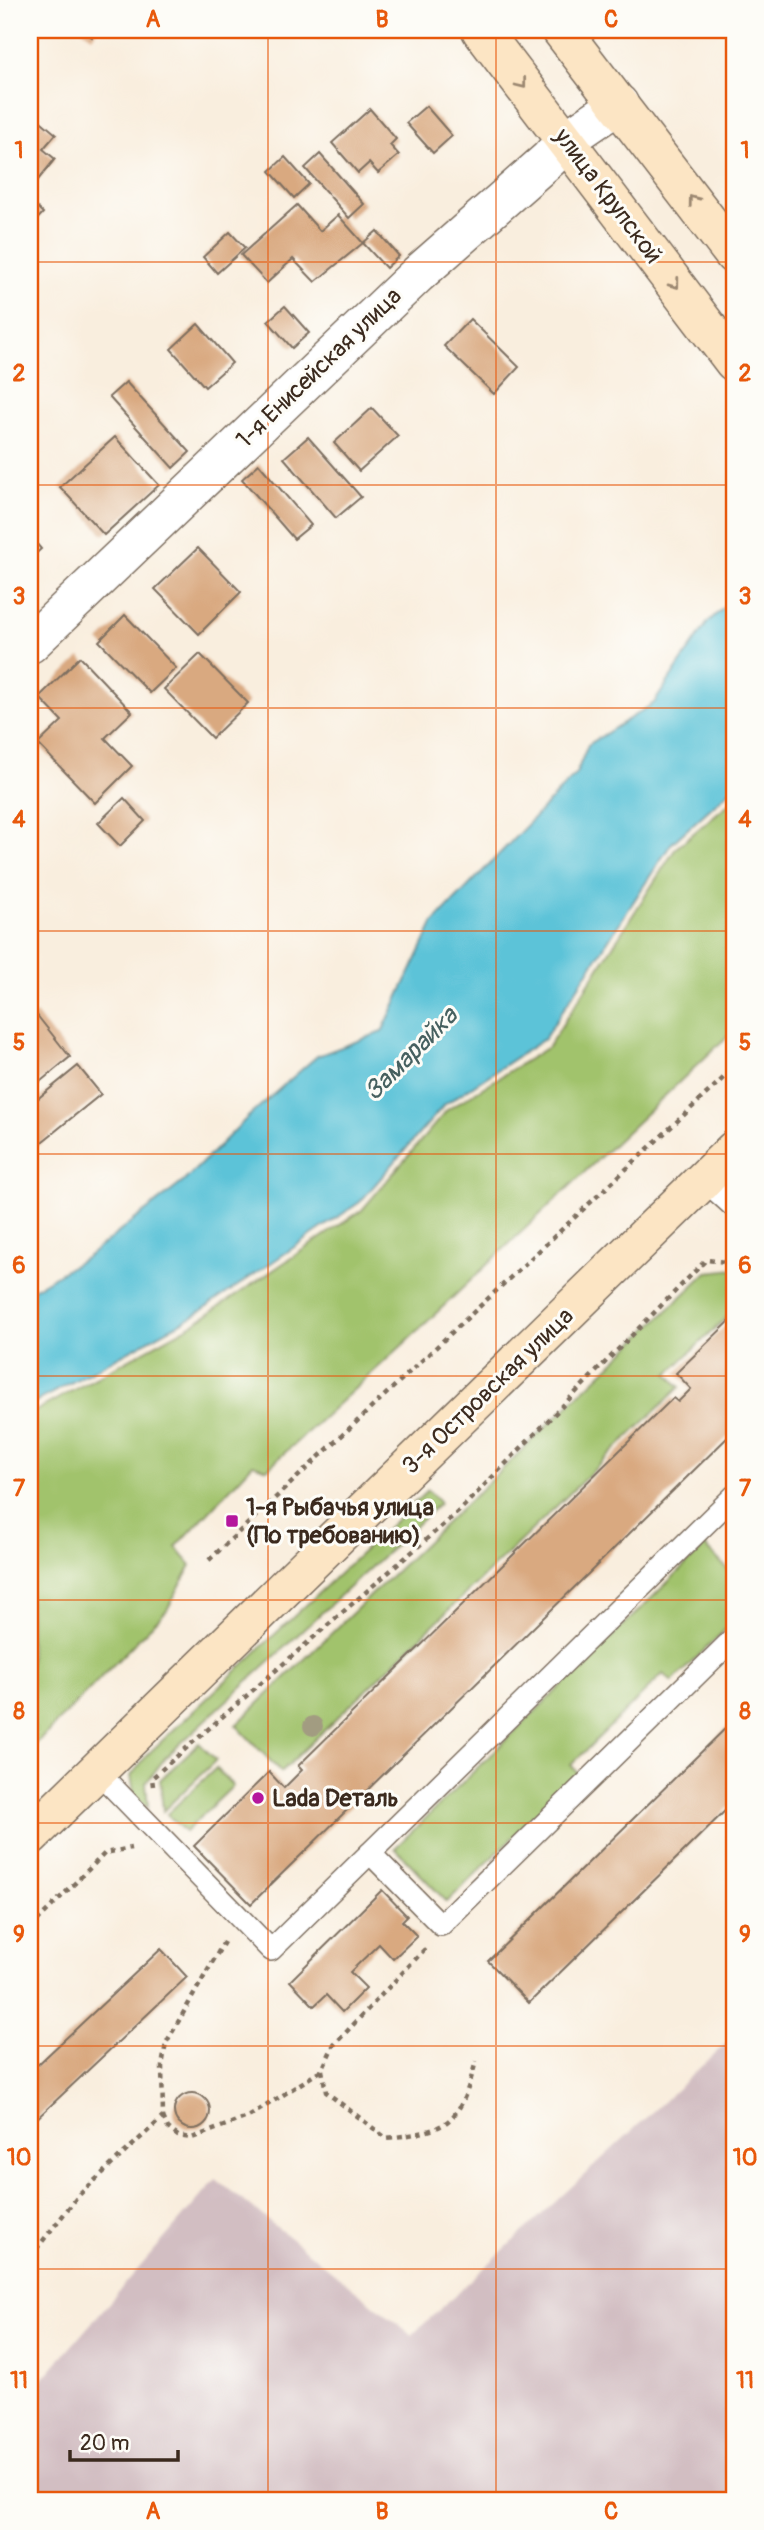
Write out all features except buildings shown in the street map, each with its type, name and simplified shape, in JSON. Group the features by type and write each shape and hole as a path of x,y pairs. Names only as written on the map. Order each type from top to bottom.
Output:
{"main road":[{"name":"улица Крупской","path":"481,30 734,362"},
{"path":"561,30 734,255"},
{"name":"3-я Островская улица","path":"30,1836 95,1769 413,1464 734,1150"}],"street":[{"name":"1-я Енисейская улица","path":"30,644 418,274 549,159 566,140 619,104"}],"lane":[{"path":"703,1179 734,1207"},
{"path":"95,1769 271,1950 734,1496"},
{"path":"370,1853 441,1925 734,1638"}],"path":[{"path":"209,1560 734,1068"},
{"path":"30,1927 105,1853 143,1846 158,1833 152,1777 459,1511 706,1260 729,1262 734,1258"},
{"path":"240,1918 212,1960 166,2043 162,2066 163,2117 168,2128 178,2136 192,2138 250,2116 322,2070 333,2046 427,1946 441,1925"},
{"path":"322,2070 326,2092 386,2138 425,2134 449,2124 467,2095 476,2062"},
{"path":"30,2257 79,2195 163,2117"}],"shaded area":[{"path":"734,2036 734,2500 30,2500 30,2394 216,2179 412,2335"}],"green space":[{"path":"734,799 734,1030 408,1340 267,1469 253,1464 176,1547 191,1565 167,1610 30,1750 30,1414 195,1323 362,1210 447,1110 548,1047 676,848"},
{"path":"734,1269 734,1310 668,1374 680,1387 281,1772 236,1725 707,1272"},
{"path":"428,1490 440,1503 166,1757 146,1783 148,1807 135,1798 131,1776 148,1754"},
{"path":"705,1546 734,1576 734,1621 672,1682 663,1674 571,1765 578,1773 447,1902 395,1848"},
{"path":"199,1743 216,1760 163,1811 160,1780"},
{"path":"216,1768 233,1786 185,1832 167,1814"}],"water":[{"name":"Замарайка","path":"734,593 734,787 671,844 544,1039 444,1105 360,1202 195,1315 30,1405 30,1291 87,1257 183,1182 250,1115 317,1056 382,1032 434,922 576,774 588,745 654,703 708,622 733,599"}],"place":[{"name":"1-я Рыбачья улица (По требованию)","path":"232,1521"},
{"name":"Lada Dеталь","path":"258,1798"}]}
